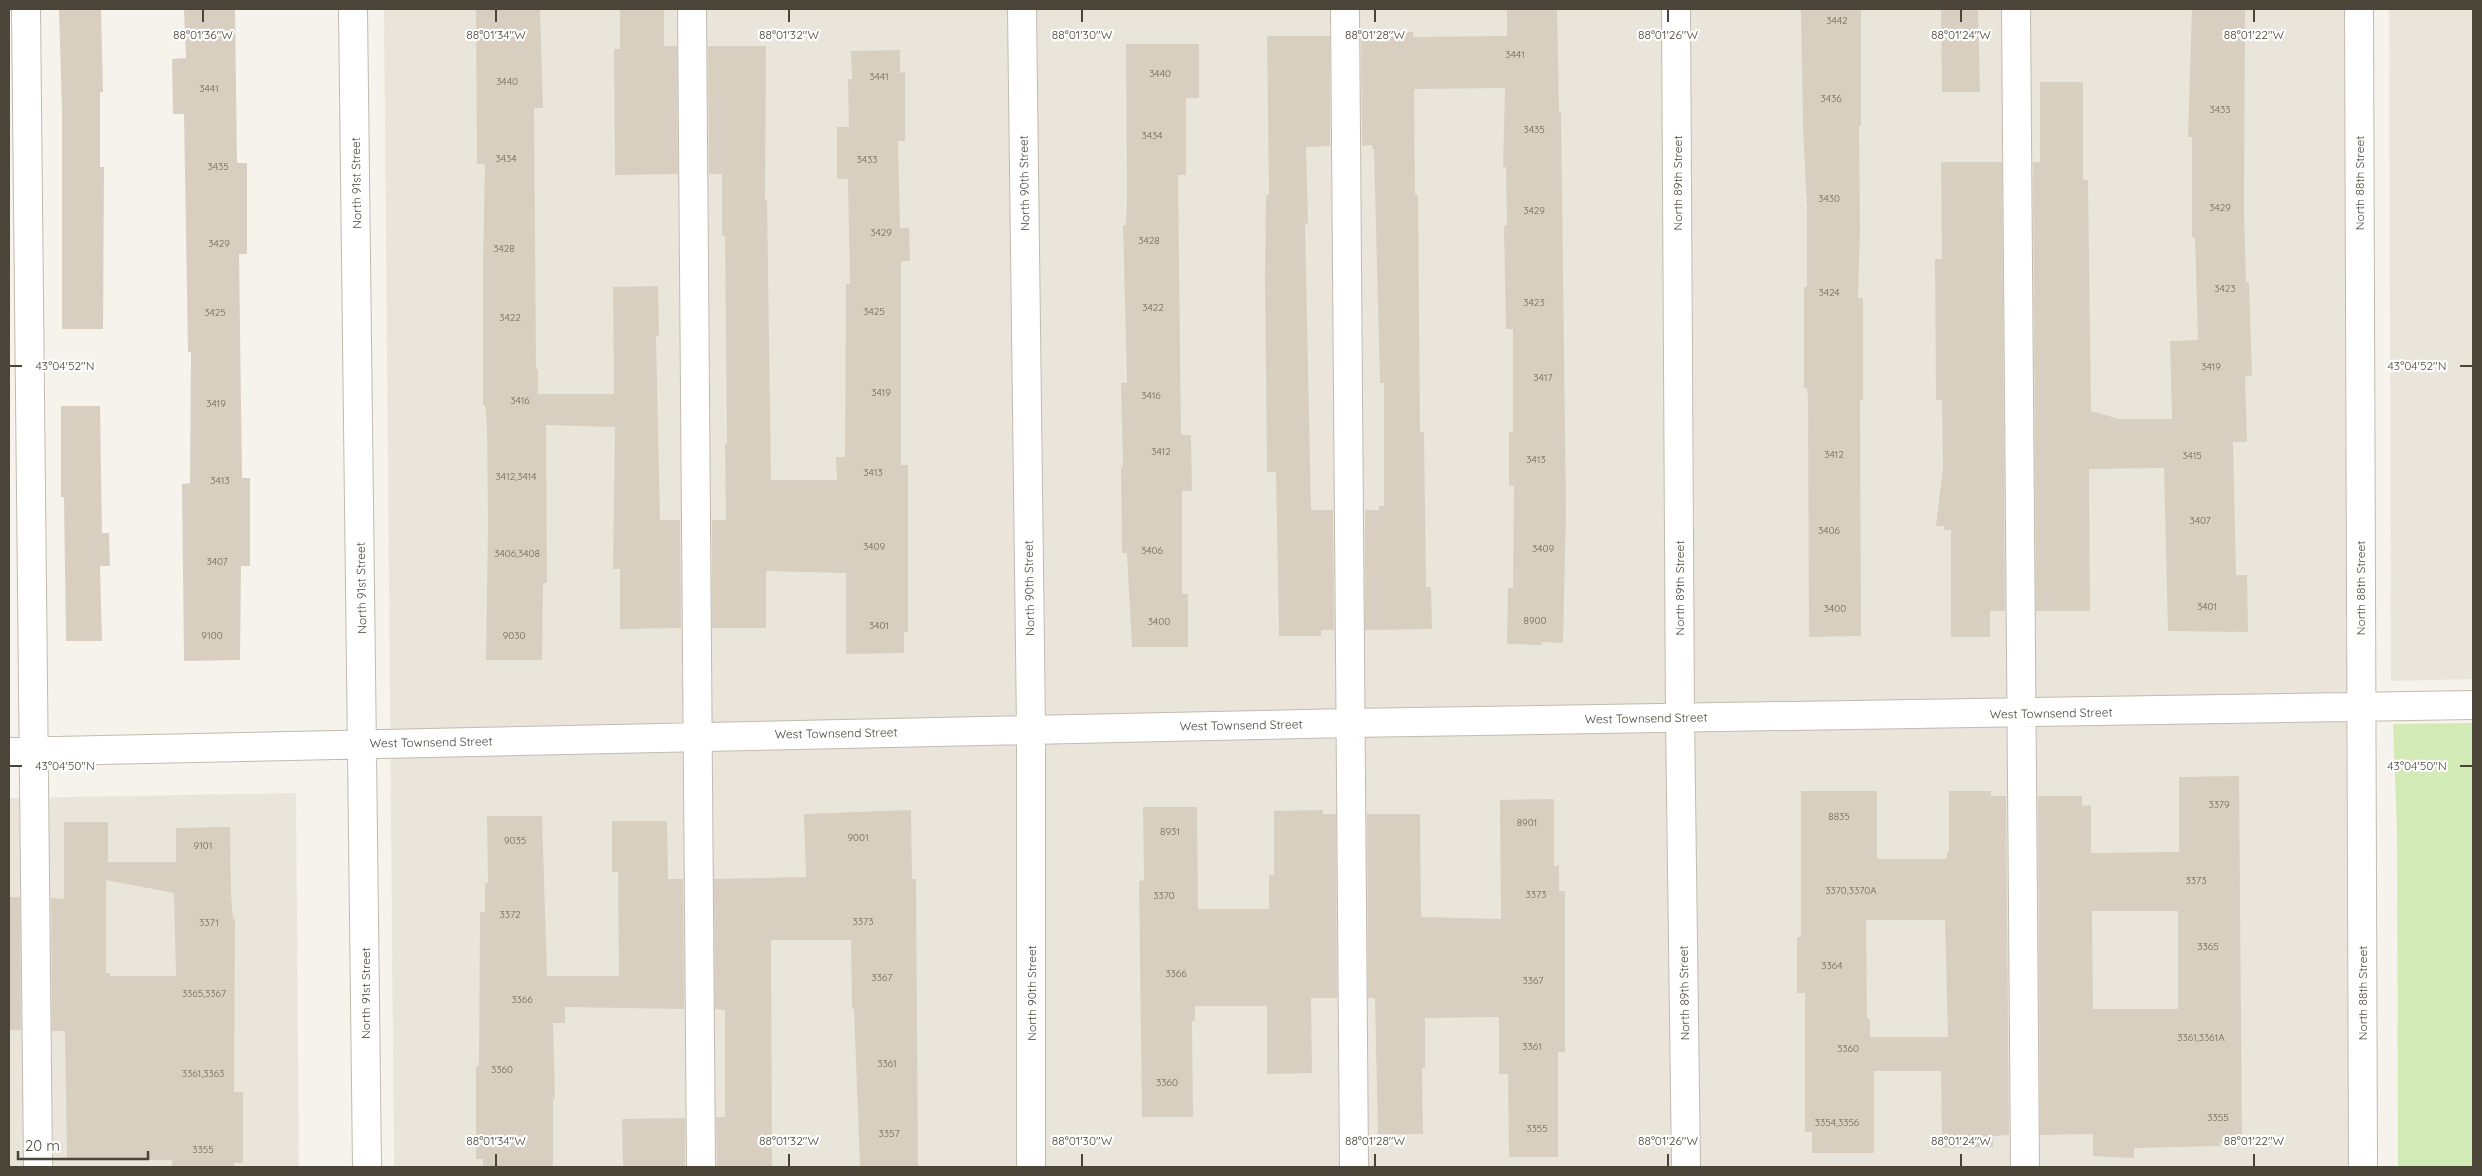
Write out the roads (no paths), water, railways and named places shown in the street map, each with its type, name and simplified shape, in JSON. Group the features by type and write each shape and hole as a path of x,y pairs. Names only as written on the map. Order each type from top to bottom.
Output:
{"street":[{"path":"26,9 22,752 38,1167"},
{"name":"North 91st Street","path":"354,9 367,1167"},
{"path":"692,9 701,1167"},
{"name":"North 90th Street","path":"1022,9 1031,729 1031,1167"},
{"path":"1345,9 1354,1167"},
{"name":"North 89th Street","path":"1676,9 1680,717 1686,1167"},
{"path":"2016,9 2025,1167"},
{"name":"North 88th Street","path":"2359,9 2363,1167"},
{"name":"West Townsend Street","path":"22,752 1031,729 2473,705"}]}
